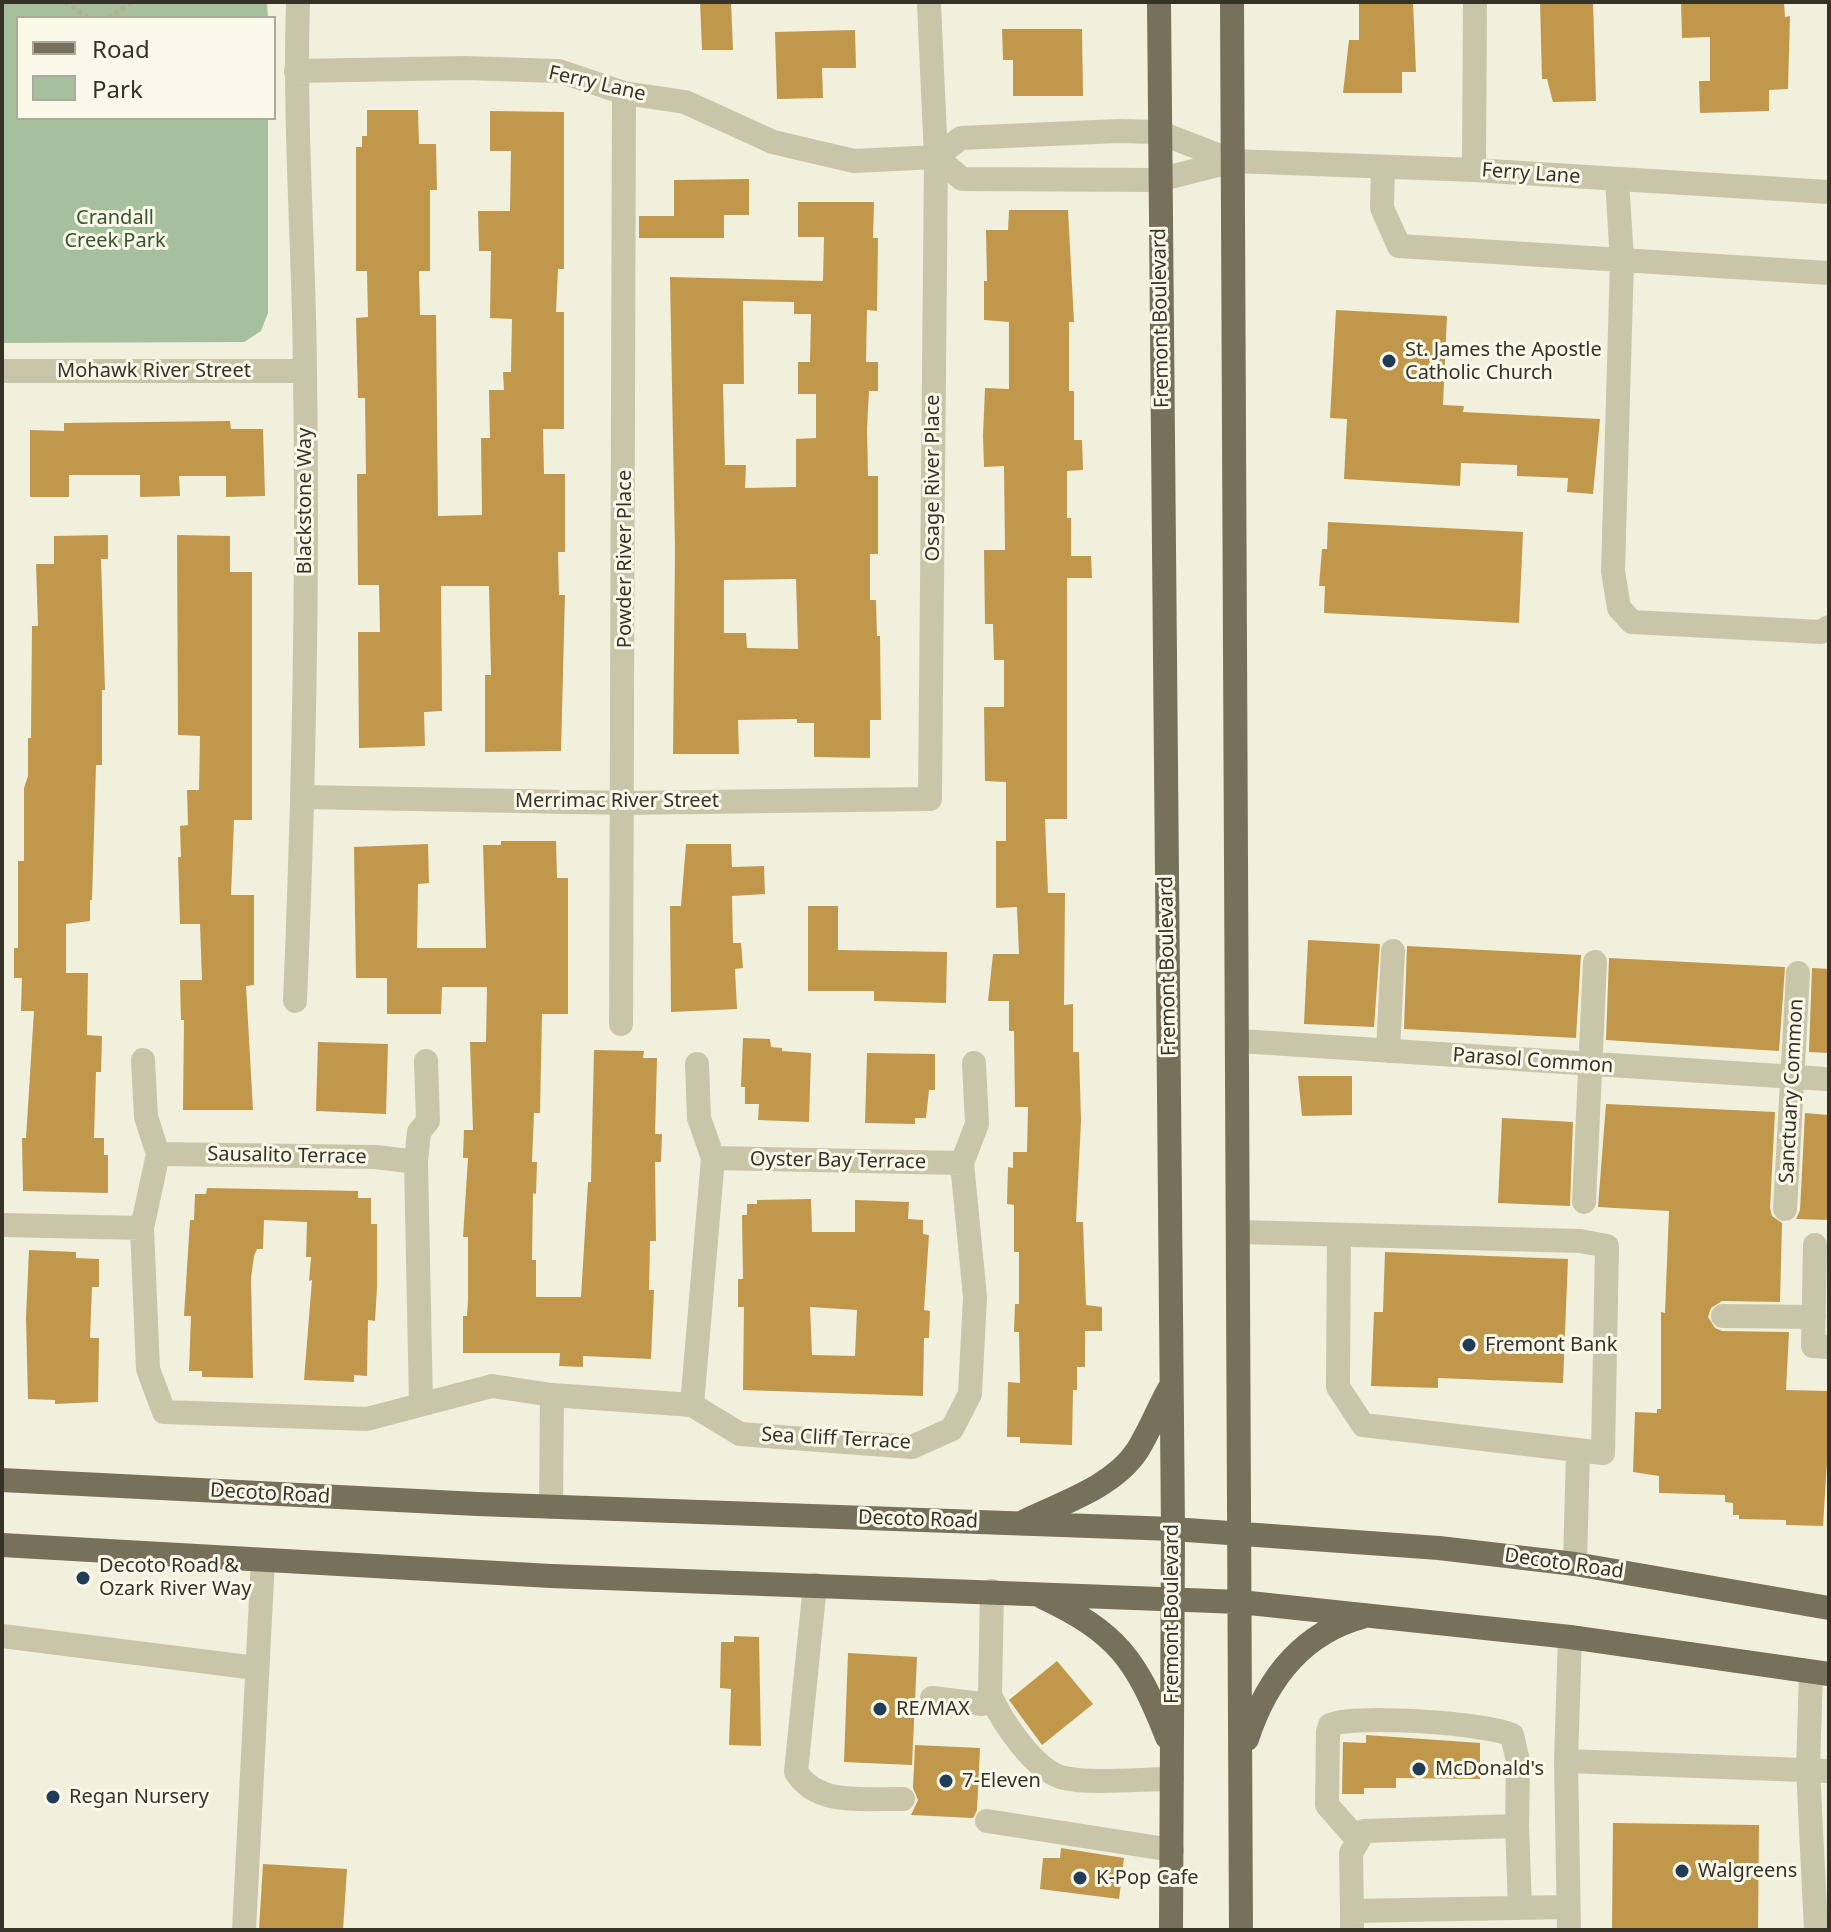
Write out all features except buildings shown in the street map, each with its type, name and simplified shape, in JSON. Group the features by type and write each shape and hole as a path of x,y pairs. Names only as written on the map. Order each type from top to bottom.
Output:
{"main road":[{"name":"Fremont Boulevard","path":"1159,2 1158,180 1173,1529 1171,1930"},
{"path":"1232,2 1241,1930"},
{"path":"1020,1524 1104,1482 1122,1468 1136,1452 1171,1383"},
{"name":"Decoto Road","path":"2,1480 551,1507 1173,1529 1439,1548 1575,1564 1829,1608"},
{"path":"2,1545 551,1576 1240,1602 1570,1637 1820,1673"},
{"path":"1033,1593 1089,1619 1120,1647 1150,1693 1172,1750"},
{"path":"1240,1760 1260,1700 1280,1671 1323,1633 1371,1614"}],"street":[{"name":"Blackstone Way","path":"295,1001 304,797 305,371 296,71 298,2"},
{"path":"1474,170 1475,2"},
{"name":"Osage River Place","path":"929,5 936,157 930,799"},
{"name":"Ferry Lane","path":"296,71 451,68 559,71 624,93 685,102 773,142 854,161 936,157 961,138 1158,132 1233,161"},
{"name":"Powder River Place","path":"621,1024 625,803 624,93"},
{"name":"Ferry Lane","path":"936,157 962,179 1158,180 1233,161 1474,170 1829,192"},
{"path":"1383,167 1382,208 1399,246 1829,273"},
{"path":"1617,180 1622,260 1613,571 1619,608 1632,622 1826,631"},
{"name":"Mohawk River Street","path":"2,371 305,371"},
{"name":"Merrimac River Street","path":"304,797 625,803 930,799"},
{"path":"1388,1051 1393,951"},
{"path":"1584,1202 1595,962"},
{"name":"Sanctuary Common","path":"1785,1209 1798,973"},
{"name":"Parasol Common","path":"1239,1041 1826,1079"},
{"path":"2,1225 142,1228 158,1154 146,1117 143,1060"},
{"path":"421,1404 416,1162 419,1132 428,1121 426,1061"},
{"name":"Sea Cliff Terrace","path":"142,1228 148,1369 164,1412 367,1419 492,1386 552,1395 692,1405 740,1434 912,1447 952,1429 970,1394 975,1297 962,1163 977,1124 974,1063"},
{"path":"692,1405 713,1158 699,1118 697,1064"},
{"name":"Sausalito Terrace","path":"158,1154 376,1157 416,1162"},
{"name":"Oyster Bay Terrace","path":"713,1158 962,1163"},
{"path":"1239,1232 1580,1241 1607,1246 1603,1453 1363,1425 1338,1387 1339,1237"},
{"path":"1815,1245 1813,1346 1829,1347"},
{"path":"1723,1316 1814,1317"},
{"path":"551,1507 552,1395"},
{"path":"1575,1564 1578,1451"},
{"path":"244,1930 263,1560"},
{"path":"815,1585 796,1772 806,1786 825,1796 903,1799"},
{"path":"992,1591 990,1695 1004,1727 1026,1750 1062,1778 1172,1779"},
{"path":"2,1636 256,1668"},
{"path":"1517,1826 1364,1831 1351,1853 1352,1920 1520,1908 1568,1919 1566,1761 1570,1637"},
{"path":"1816,1930 1820,1673"},
{"path":"932,1698 982,1704 990,1695"},
{"path":"1358,1840 1327,1805 1330,1725 1366,1720 1486,1727 1512,1735 1518,1761 1520,1908"},
{"path":"1566,1761 1819,1770"},
{"path":"987,1821 1172,1850"}],"path":[{"path":"65,2 86,16"},
{"path":"111,16 132,2"}],"green space":[{"name":"Crandall Creek Park","path":"2,2 267,2 268,16 16,16 16,120 268,120 268,313 261,331 244,342 2,343"}],"place":[{"name":"St. James the Apostle Catholic Church","path":"1389,361"},
{"name":"Fremont Bank","path":"1469,1345"},
{"name":"Decoto Road & Ozark River Way","path":"83,1578"},
{"name":"RE/MAX","path":"880,1709"},
{"name":"McDonald's","path":"1419,1769"},
{"name":"7-Eleven","path":"946,1781"},
{"name":"Regan Nursery","path":"53,1797"},
{"name":"Walgreens","path":"1682,1871"},
{"name":"K-Pop Cafe","path":"1080,1878"}]}
